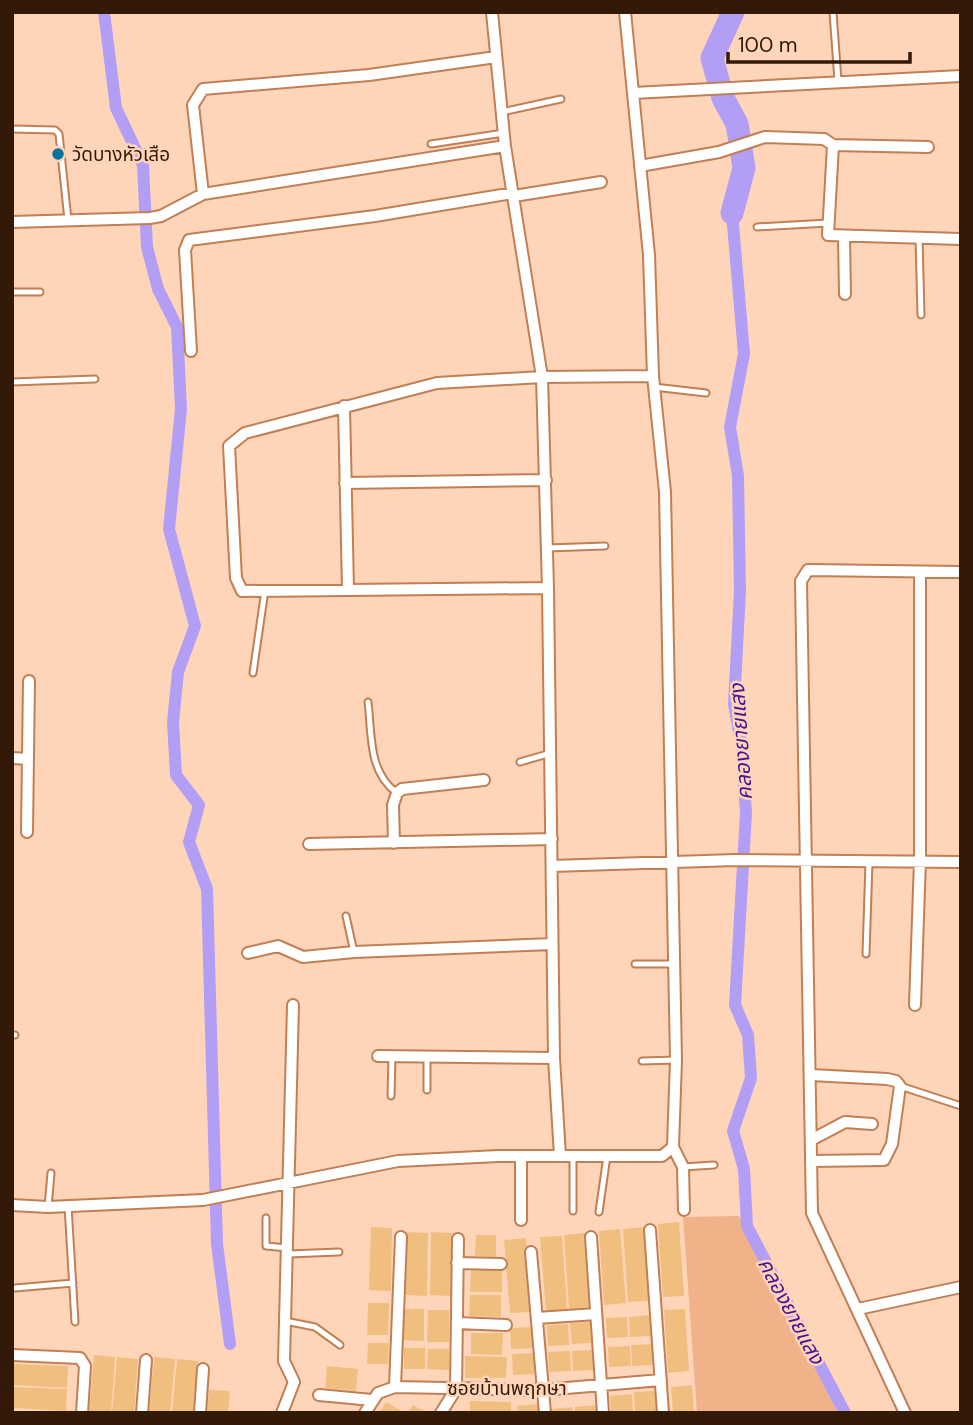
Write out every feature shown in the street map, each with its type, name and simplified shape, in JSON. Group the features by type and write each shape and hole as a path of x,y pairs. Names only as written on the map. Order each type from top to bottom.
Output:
{"street":[{"path":"492,12 505,146 542,377 548,548 554,1058 560,1156"},
{"path":"625,12 649,255 654,382 665,492 676,1060 673,1147 683,1167 684,1210"},
{"path":"203,194 193,105 203,89 369,75 496,57"},
{"path":"633,93 961,76"},
{"path":"640,166 733,148 765,136 819,138 833,145 928,147"},
{"path":"833,145 828,235 961,239"},
{"path":"12,222 150,218 161,216 203,194 505,146"},
{"path":"191,351 185,250 189,240 375,216 601,182"},
{"path":"844,237 845,294"},
{"path":"548,588 242,591 237,586 229,446 245,433 437,383 542,377 654,382"},
{"path":"344,406 348,589"},
{"path":"345,483 546,480"},
{"path":"905,1413 812,1213 801,581 808,570 961,572"},
{"path":"915,1005 920,860 920,572"},
{"path":"27,832 29,681"},
{"path":"12,758 28,759"},
{"path":"394,843 393,805 397,793 402,789 484,780"},
{"path":"309,844 552,839"},
{"path":"552,866 734,860 870,859 961,862"},
{"path":"248,953 278,946 303,957 354,952 552,944"},
{"path":"282,1413 294,1382 285,1366 293,1005"},
{"path":"378,1056 554,1058"},
{"path":"811,1075 887,1079 896,1081 900,1086 892,1144 884,1160 811,1161"},
{"path":"811,1140 845,1122 872,1124"},
{"path":"12,1205 48,1207 203,1200 398,1161 521,1156 662,1156 673,1147"},
{"path":"521,1156 521,1220"},
{"path":"650,1230 663,1413"},
{"path":"365,1413 382,1391 396,1387 401,1237"},
{"path":"591,1237 603,1413"},
{"path":"441,1413 456,1389 458,1239"},
{"path":"531,1252 545,1413"},
{"path":"457,1263 501,1264"},
{"path":"858,1309 961,1287"},
{"path":"537,1318 596,1314"},
{"path":"457,1323 506,1325"},
{"path":"12,1355 80,1358 85,1366 82,1413"},
{"path":"142,1413 146,1360"},
{"path":"200,1413 203,1368"},
{"name":"ซอยบ้านพฤกษา","path":"396,1387 543,1390 660,1380"},
{"path":"319,1395 372,1401"}],"lane":[{"path":"833,12 838,81"},
{"path":"502,112 561,99"},
{"path":"12,129 55,130 59,134 68,220"},
{"path":"431,144 504,134"},
{"path":"757,227 828,223"},
{"path":"919,238 921,315"},
{"path":"12,292 40,292"},
{"path":"12,382 95,379"},
{"path":"654,382 706,393"},
{"path":"548,548 605,547"},
{"path":"253,673 265,590"},
{"path":"368,702 375,766 384,784 397,793"},
{"path":"520,762 551,753"},
{"path":"866,954 870,859"},
{"path":"346,916 354,952"},
{"path":"635,964 674,964"},
{"path":"391,1096 393,1056"},
{"path":"427,1090 428,1057"},
{"path":"642,1061 676,1060"},
{"path":"900,1086 961,1106"},
{"path":"573,1156 573,1211"},
{"path":"599,1212 607,1156"},
{"path":"683,1167 714,1165"},
{"path":"48,1207 51,1173"},
{"path":"68,1206 75,1322"},
{"path":"266,1218 266,1246 288,1251 339,1252"},
{"path":"15,1288 73,1283"},
{"path":"285,1321 315,1327 340,1345"}],"shaded area":[{"path":"739,1216 838,1413 697,1413 683,1217"}],"building":[{"path":"679,1222 684,1296 663,1297 658,1224"},
{"path":"371,1227 392,1228 391,1291 369,1290"},
{"path":"644,1227 649,1301 628,1302 623,1229"},
{"path":"620,1229 626,1303 604,1305 599,1231"},
{"path":"407,1232 428,1233 427,1296 405,1295"},
{"path":"431,1232 452,1233 451,1296 430,1295"},
{"path":"585,1233 590,1307 569,1309 564,1235"},
{"path":"476,1235 496,1235 496,1257 475,1256"},
{"path":"562,1236 567,1309 546,1311 540,1237"},
{"path":"526,1238 531,1312 510,1313 504,1240"},
{"path":"471,1270 502,1270 502,1292 470,1292"},
{"path":"470,1295 501,1295 501,1317 469,1316"},
{"path":"368,1303 389,1303 388,1335 367,1335"},
{"path":"403,1309 424,1309 424,1341 402,1340"},
{"path":"685,1309 689,1371 668,1373 664,1310"},
{"path":"428,1310 449,1310 449,1342 427,1342"},
{"path":"650,1315 651,1336 630,1337 629,1317"},
{"path":"627,1317 628,1337 607,1338 606,1318"},
{"path":"592,1322 593,1343 572,1344 570,1323"},
{"path":"568,1324 569,1345 548,1346 547,1325"},
{"path":"532,1327 533,1348 511,1349 510,1328"},
{"path":"471,1333 503,1333 502,1355 471,1354"},
{"path":"368,1343 389,1343 388,1364 367,1364"},
{"path":"653,1344 654,1365 632,1366 631,1345"},
{"path":"630,1346 631,1366 609,1367 608,1347"},
{"path":"404,1348 425,1348 425,1369 404,1369"},
{"path":"428,1349 449,1349 449,1370 427,1369"},
{"path":"593,1350 595,1370 573,1371 572,1351"},
{"path":"570,1351 571,1371 549,1372 548,1352"},
{"path":"534,1353 535,1374 513,1375 512,1354"},
{"path":"94,1355 115,1357 111,1413 89,1413"},
{"path":"465,1356 507,1357 506,1378 465,1378"},
{"path":"117,1357 138,1359 134,1413 112,1413"},
{"path":"154,1357 175,1359 170,1413 149,1413"},
{"path":"177,1359 198,1361 193,1413 172,1413"},
{"path":"12,1364 68,1366 67,1388 12,1385"},
{"path":"327,1366 358,1369 356,1391 325,1388"},
{"path":"692,1385 694,1413 673,1413 671,1387"},
{"path":"12,1387 67,1389 66,1411 12,1408"},
{"path":"209,1390 230,1391 228,1413 207,1413"},
{"path":"655,1391 656,1413 635,1413 634,1392"},
{"path":"632,1394 633,1413 611,1413 610,1396"},
{"path":"470,1401 511,1402 511,1413 470,1413"},
{"path":"386,1402 405,1413 379,1413"},
{"path":"539,1404 539,1413 518,1413 517,1406"},
{"path":"413,1405 427,1413 408,1413"},
{"path":"596,1405 596,1413 575,1413 575,1407"},
{"path":"572,1407 573,1413 551,1413 551,1409"}],"waterway":[{"path":"104,12 116,108 143,165 147,247 158,289 177,327 181,409 169,529 195,626 178,672 173,722 176,775 199,805 189,842 207,889 217,1244 230,1344"},
{"name":"คลองยายแสง","path":"732,213 744,168 737,124 723,98 712,58 733,12"},
{"name":"คลองยายแสง","path":"732,213 744,354 730,427 738,476 740,591 734,704 742,750 746,813 735,1005 748,1035 751,1078 733,1131 744,1169 747,1226 845,1413"}],"place":[{"name":"วัดบางหัวเสือ","path":"58,154"}]}
